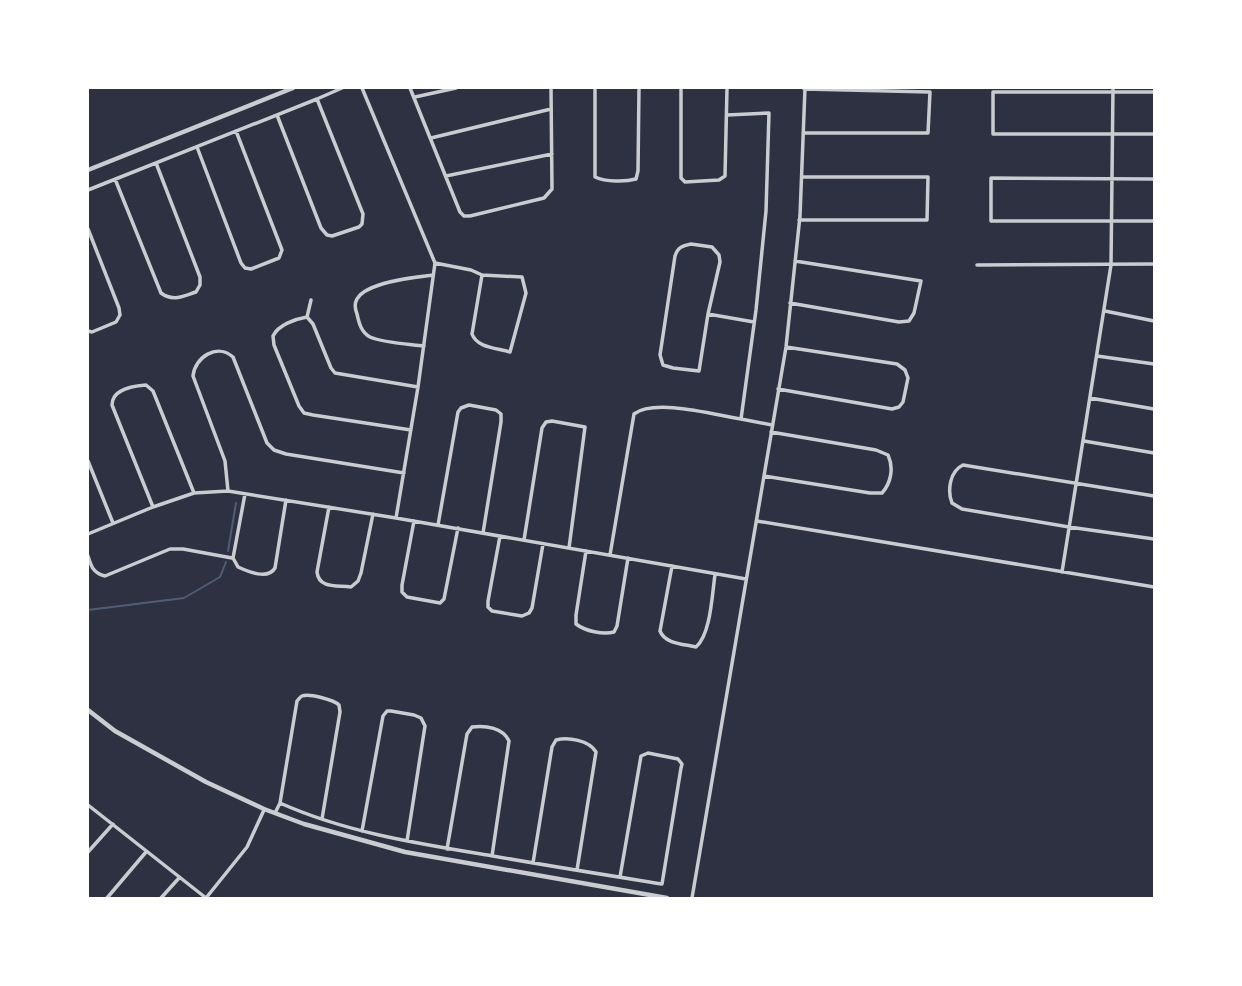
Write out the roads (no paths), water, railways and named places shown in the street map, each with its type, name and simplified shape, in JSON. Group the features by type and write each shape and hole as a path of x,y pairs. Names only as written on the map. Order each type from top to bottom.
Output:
{"street":[{"path":"88,170 293,88"},
{"path":"88,190 342,88"},
{"path":"362,88 435,263 396,518"},
{"path":"411,88 460,212 464,216 544,198 552,189 551,88"},
{"path":"415,97 456,88"},
{"path":"595,88 595,177 631,181 636,179 638,172 639,88"},
{"path":"681,88 681,178 684,181 719,180 724,177 727,88"},
{"path":"692,898 786,347 802,177 804,88 929,92 928,133 803,133"},
{"path":"1062,572 1111,265 1113,90"},
{"path":"1154,92 993,92 993,134 1154,134"},
{"path":"277,115 321,228 327,235 332,236 359,227 363,214 317,99"},
{"path":"431,138 551,109"},
{"path":"726,115 769,113 766,211 741,419"},
{"path":"197,146 241,263 251,270 279,258 282,250 236,131"},
{"path":"446,176 552,154"},
{"path":"115,179 161,293 174,299 196,292 200,285 200,276 156,163"},
{"path":"799,220 927,220 928,177 802,177"},
{"path":"1154,179 991,178 991,221 1154,221"},
{"path":"88,229 120,315 116,322 92,332 88,331"},
{"path":"691,244 712,247 719,255 720,262 708,314 699,371 663,365 660,355 675,256 681,246 691,244"},
{"path":"790,303 899,322 909,321 914,313 921,281 795,261"},
{"path":"435,263 471,270 482,275 522,277 526,293 510,352 479,344 472,334 482,275"},
{"path":"977,265 1154,264"},
{"path":"424,346 370,336 362,330 355,302 361,294 384,282 433,275"},
{"path":"307,317 311,300"},
{"path":"1105,311 1154,321"},
{"path":"708,314 754,322"},
{"path":"307,317 313,324 335,373 418,387"},
{"path":"307,317 278,327 273,336 274,345 301,410 308,414 411,430"},
{"path":"778,389 892,409 900,407 903,402 908,378 905,370 897,364 786,347"},
{"path":"228,491 225,461 192,376 194,367 201,358 217,351 224,351 233,357 267,443 274,450 404,473"},
{"path":"1097,356 1154,364"},
{"path":"153,507 111,401 115,394 132,387 146,385 153,391 194,493"},
{"path":"1090,398 1154,409"},
{"path":"438,525 458,412 469,405 496,410 500,414 501,422 482,533"},
{"path":"610,555 634,414 640,410 666,406 772,425"},
{"path":"524,540 542,428 546,422 552,421 586,427 569,548"},
{"path":"764,476 870,494 881,493 888,486 892,464 888,455 876,450 771,432"},
{"path":"1083,441 1154,453"},
{"path":"88,461 113,523"},
{"path":"1154,496 969,465 958,467 953,474 950,498 957,507 1154,539"},
{"path":"88,534 194,493 228,491 747,579"},
{"path":"245,494 234,563 243,569 264,575 273,572 276,563 286,500"},
{"path":"329,507 317,572 322,583 351,587 358,580 373,514"},
{"path":"414,521 402,592 407,597 440,603 444,599 458,528"},
{"path":"757,521 1154,587"},
{"path":"500,536 488,601 488,607 492,611 522,616 529,613 543,544"},
{"path":"88,556 92,569 105,576 170,550 183,549 233,558"},
{"path":"586,551 576,615 576,624 582,629 609,633 614,632 618,626 628,558"},
{"path":"672,566 660,631 666,640 696,647 702,642 706,632 715,574"},
{"path":"275,813 280,803 297,701 305,695 335,701 340,712 322,819"},
{"path":"88,710 115,731 206,782 264,809 332,834 405,852 667,898"},
{"path":"362,831 383,716 391,710 414,715 421,718 425,726 407,841"},
{"path":"447,849 467,734 472,727 478,726 501,731 509,741 492,856"},
{"path":"533,863 552,747 556,740 562,738 589,743 596,752 577,870"},
{"path":"280,803 362,831 407,841 447,849 662,884 682,764 678,759 648,753 640,756 620,877"},
{"path":"88,805 206,898 247,847 264,809"},
{"path":"88,852 113,824"},
{"path":"107,898 146,851"},
{"path":"161,898 178,878"}],"waterway":[{"path":"228,551 236,503"},
{"path":"88,610 184,598 220,577 226,562"}]}
